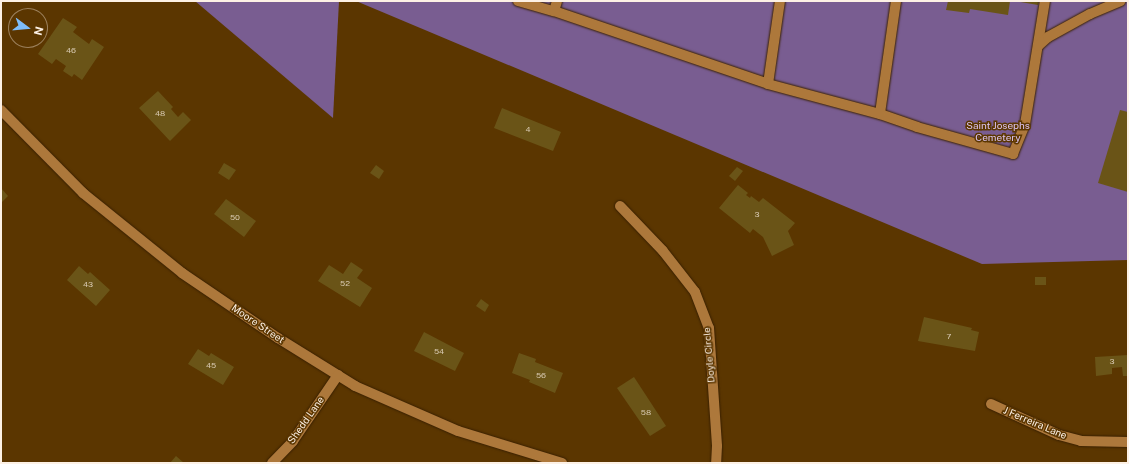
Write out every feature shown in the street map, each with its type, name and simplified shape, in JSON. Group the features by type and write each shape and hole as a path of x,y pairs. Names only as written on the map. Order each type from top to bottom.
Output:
{"street":[{"path":"518,1 555,6 768,84 880,114 1013,154 1025,124 1044,1"},
{"path":"768,84 780,1"},
{"path":"880,114 896,1"},
{"path":"1038,46 1048,37 1090,14 1120,1 1128,3"},
{"name":"Moore Street","path":"1,110 83,193 182,273 278,338 355,386 458,432 562,463"},
{"name":"Doyle Circle","path":"620,206 663,251 695,292 698,299 708,328 716,463"},
{"name":"Shedd Lane","path":"272,463 293,441 338,375"},
{"name":"J Ferreira Lane","path":"991,404 1058,435 1081,441 1128,442"}],"green space":[{"path":"195,1 339,1 333,118"},
{"name":"Saint Josephs Cemetery","path":"356,1 1128,1 1128,260 982,264"}],"building":[{"path":"948,1 1010,1 1008,15 970,9 969,13 946,10"},
{"path":"1014,1 1039,1 1038,5"},
{"path":"63,18 77,27 73,32 89,44 92,39 104,47 82,80 74,74 72,77 63,71 66,66 56,59 52,64 38,54 42,48 48,48 48,40"},
{"path":"158,91 173,107 171,109 178,117 183,112 191,120 170,141 139,108"},
{"path":"502,108 561,132 553,151 494,128"},
{"path":"1120,110 1128,112 1128,192 1098,183"},
{"path":"224,163 236,170 229,180 218,173"},
{"path":"376,165 384,171 379,179 370,173"},
{"path":"737,167 743,171 735,181 729,176"},
{"path":"738,185 748,193 746,195 750,198 751,196 759,202 763,198 795,223 788,231 794,245 772,256 763,237 753,229 750,233 719,208"},
{"path":"1,188 8,196 1,203"},
{"path":"226,199 256,221 244,237 214,214"},
{"path":"351,262 363,270 357,278 372,288 360,307 318,281 329,265 343,274"},
{"path":"79,266 88,274 90,272 110,290 96,306 67,280"},
{"path":"1035,277 1046,277 1046,285 1035,285"},
{"path":"481,299 489,305 485,312 476,306"},
{"path":"924,317 972,328 971,330 979,332 975,351 918,341"},
{"path":"424,332 464,353 455,371 414,351"},
{"path":"198,349 209,356 211,353 234,367 223,385 188,364"},
{"path":"519,353 536,359 535,362 563,373 555,393 529,382 530,380 512,373"},
{"path":"1128,355 1128,376 1123,376 1122,367 1112,368 1112,374 1096,376 1095,357"},
{"path":"634,377 666,426 650,436 617,388"},
{"path":"176,456 184,463 170,463"}]}
